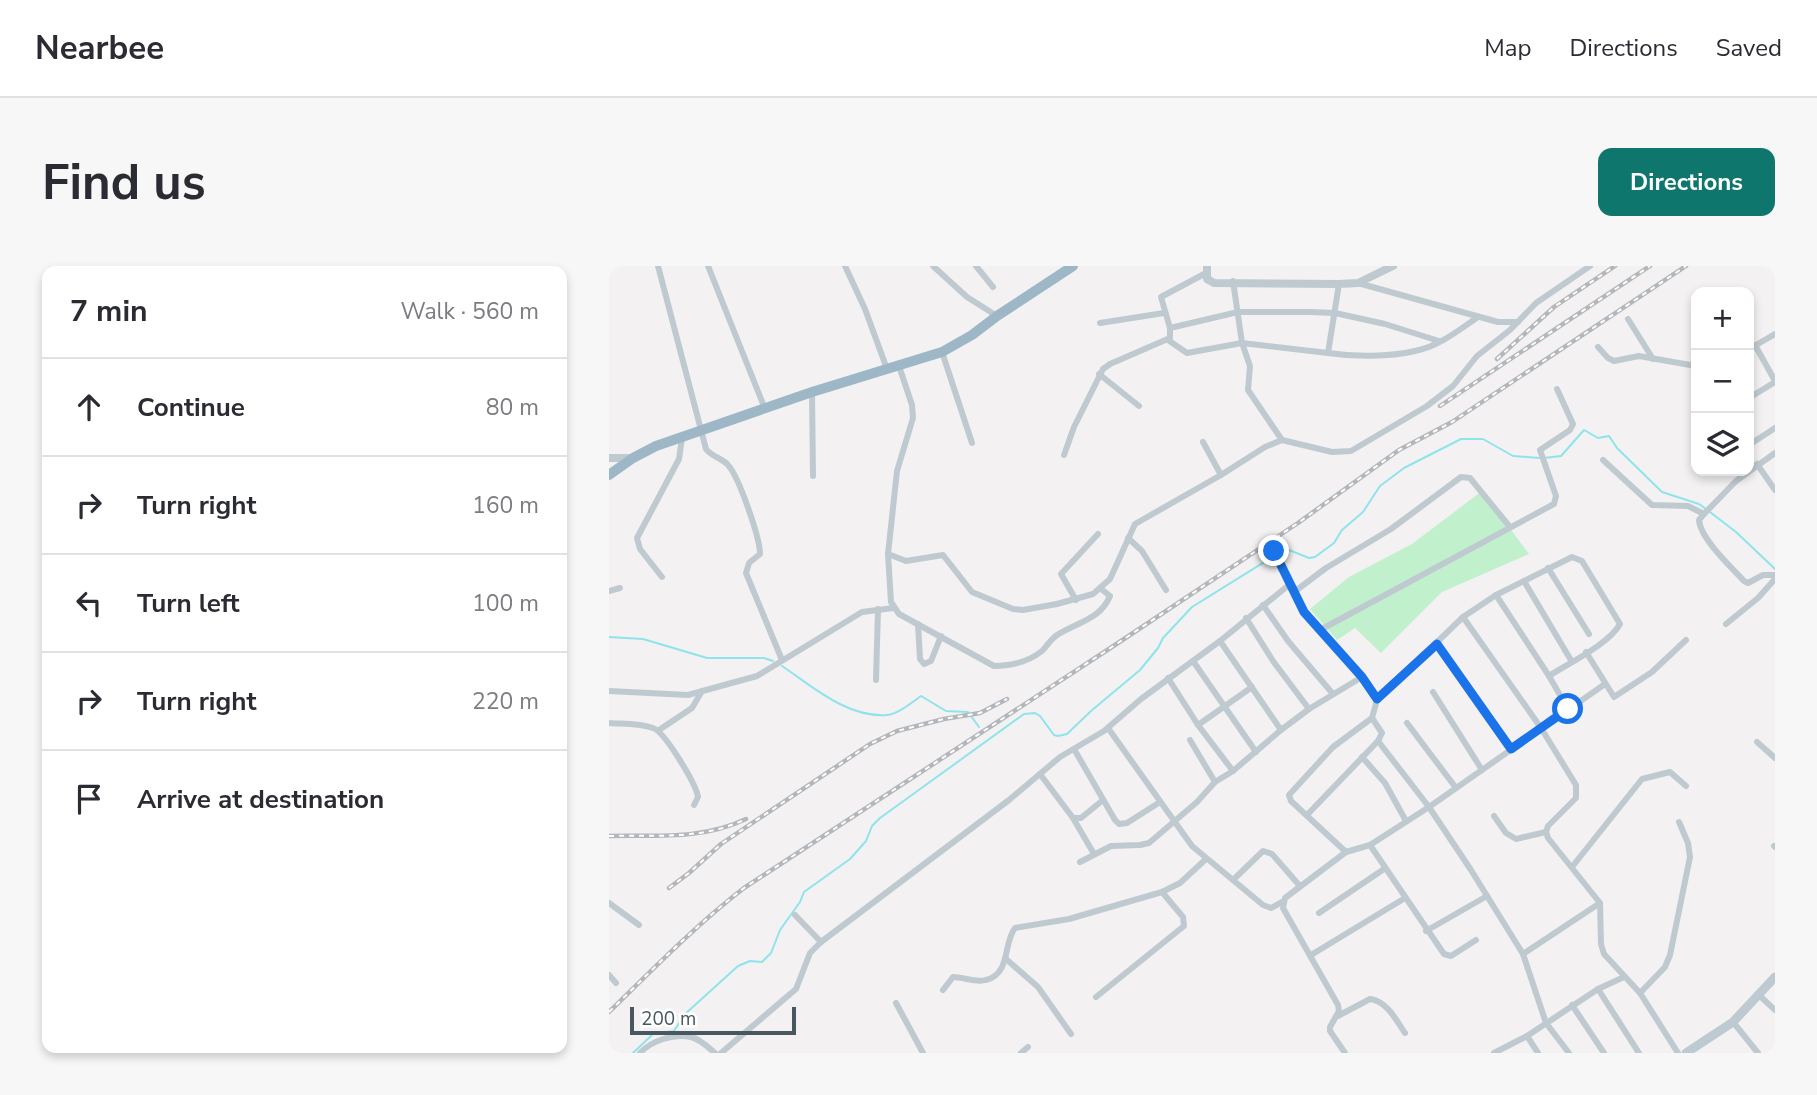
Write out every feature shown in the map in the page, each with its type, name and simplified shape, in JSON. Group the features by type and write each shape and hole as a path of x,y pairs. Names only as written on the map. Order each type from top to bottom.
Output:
{"highway":[{"path":"609,475 645,451 812,392 942,352 972,335 1073,266"}],"main road":[{"path":"1685,1053 1733,1022 1775,977"}],"street":[{"path":"658,266 700,431 710,455 730,467 752,523 760,555 749,563 746,573 782,660"},
{"path":"708,266 765,409"},
{"path":"845,266 865,309 887,369"},
{"path":"933,266 967,297 997,316"},
{"path":"976,266 993,287"},
{"path":"1358,283 1393,266"},
{"path":"888,554 906,561 943,555 972,592 1017,610 1076,600 1093,594 1110,579 1135,524 1265,447 1282,440 1332,452 1351,451 1427,406 1453,386 1477,356 1518,322 1536,303 1590,266"},
{"path":"1064,455 1099,374 1110,364 1168,340 1171,335 1170,328 1160,302 1163,295 1206,270 1210,282 1358,283 1478,317 1506,323 1518,322"},
{"path":"1233,281 1242,343 1250,366 1248,390 1282,440"},
{"path":"1328,353 1339,284"},
{"path":"1170,328 1238,312 1335,313 1385,324 1439,341"},
{"path":"1100,323 1164,313"},
{"path":"1168,340 1187,353 1242,343 1356,356 1417,351 1458,331 1478,317"},
{"path":"1628,319 1653,359"},
{"path":"1754,346 1775,334"},
{"path":"1598,347 1613,360 1639,356 1691,365"},
{"path":"1754,350 1775,382 1754,395"},
{"path":"942,352 972,443"},
{"path":"893,608 888,589 888,554 897,471 913,418 912,405 899,366"},
{"path":"1099,374 1139,406"},
{"path":"1320,630 1556,501 1541,457 1543,447 1572,428 1571,419 1557,389"},
{"path":"812,392 813,476"},
{"path":"1754,442 1775,428"},
{"path":"662,577 640,549 637,538 679,459 682,438"},
{"path":"1203,442 1221,475"},
{"path":"1726,624 1758,598 1775,577 1763,575 1748,583 1744,581 1717,551 1700,527 1699,520 1736,481 1775,453"},
{"path":"609,458 633,458"},
{"path":"1603,460 1651,505 1688,506 1707,511"},
{"path":"1757,464 1775,490"},
{"path":"1294,592 1325,568 1391,529 1461,477 1470,478 1510,527"},
{"path":"1076,600 1061,574 1098,534"},
{"path":"1128,538 1142,551 1166,590"},
{"path":"1276,539 1275,555 1304,612 1362,677 1377,699"},
{"path":"1346,852 1291,801 1289,795 1292,789 1333,747 1372,718 1377,699 1463,617 1524,580 1572,557 1577,558 1620,624 1613,633 1549,676"},
{"path":"1548,568 1588,635"},
{"path":"1524,580 1572,662"},
{"path":"721,1053 796,989 810,953 821,942 1060,757 1108,728 1290,584"},
{"path":"609,591 620,588"},
{"path":"609,691 680,696 757,676 857,614 878,609 893,608 994,666 1016,663 1035,655 1058,634 1093,617 1110,596 1100,588"},
{"path":"1496,595 1568,709"},
{"path":"1263,605 1288,641 1333,694"},
{"path":"876,680 878,609"},
{"path":"1463,617 1541,728 1576,785 1577,794 1572,802 1548,826 1546,832 1600,903 1601,944 1609,962 1640,993 1685,1053"},
{"path":"1246,618 1273,661 1309,709"},
{"path":"918,624 921,663 931,661 941,636"},
{"path":"1586,652 1614,696 1652,672 1686,640"},
{"path":"1220,641 1281,730"},
{"path":"1437,644 1511,749"},
{"path":"1193,661 1256,752"},
{"path":"1080,862 1111,846 1145,845 1204,796 1215,782 1233,771 1281,730 1309,709 1362,677"},
{"path":"1168,678 1233,771"},
{"path":"1108,728 1188,841 1206,859 1268,907 1282,902 1299,886 1346,852 1370,845 1429,807 1605,684"},
{"path":"1199,725 1252,687"},
{"path":"659,730 692,708 702,691"},
{"path":"1433,692 1482,770"},
{"path":"1307,815 1378,741 1382,733 1372,718"},
{"path":"609,723 648,726 659,730 695,786 698,797 694,805"},
{"path":"1406,723 1456,788"},
{"path":"1190,740 1215,782"},
{"path":"1378,741 1429,807 1523,954 1546,1023 1569,1053"},
{"path":"1758,742 1775,758"},
{"path":"1074,748 1115,820 1124,824 1160,802"},
{"path":"1362,757 1385,783 1406,821"},
{"path":"1571,867 1642,779 1670,772 1686,786"},
{"path":"1040,774 1073,818 1094,854"},
{"path":"1073,818 1081,818 1104,800"},
{"path":"1494,816 1506,833 1516,839 1546,832"},
{"path":"1640,993 1665,967 1674,942 1690,857 1679,822"},
{"path":"1370,845 1426,931 1448,956 1476,940"},
{"path":"1233,880 1263,851 1272,854 1299,886"},
{"path":"943,990 953,977 980,981 991,979 1006,959 1010,936 1016,928 1069,919 1162,892 1179,883 1206,859"},
{"path":"1318,913 1384,869"},
{"path":"1096,997 1184,926 1183,917 1162,892"},
{"path":"1426,931 1487,896"},
{"path":"1311,955 1405,898"},
{"path":"1282,902 1338,1005 1338,1016"},
{"path":"609,903 639,925"},
{"path":"1523,954 1600,903"},
{"path":"795,915 821,942"},
{"path":"1006,959 1041,990 1071,1034"},
{"path":"609,975 616,983"},
{"path":"1494,1053 1506,1050 1572,1005 1624,977"},
{"path":"1598,989 1639,1053"},
{"path":"1760,996 1775,1010"},
{"path":"1345,1053 1330,1027 1338,1016 1375,999 1384,1005 1405,1033"},
{"path":"896,1003 923,1053"},
{"path":"1572,1005 1604,1053"},
{"path":"1733,1022 1758,1053"},
{"path":"1527,1035 1538,1053"},
{"path":"640,1053 651,1042 685,1037 702,1042 715,1053"},
{"path":"1021,1053 1028,1047"}],"green space":[{"path":"1482,491 1529,554 1442,592 1381,653 1355,628 1337,640 1310,609 1349,577 1412,544"}],"waterway":[{"path":"1544,458 1561,456 1584,430 1598,438 1609,436 1617,448 1662,492 1699,504 1706,509"},
{"path":"1279,553 1289,550 1309,558 1315,557 1334,543 1342,530 1363,512 1380,486 1404,468 1461,439 1483,439 1513,456 1539,458"},
{"path":"1710,512 1736,532 1775,569"},
{"path":"633,1053 653,1034 674,1031 685,1014 738,966 750,961 762,962 771,953 780,930 804,892 850,859 866,841 872,826 880,818 1024,714 1035,713 1040,716 1054,735 1067,734 1140,670 1163,638 1192,607 1274,556"},
{"path":"609,637 643,639 707,658 764,658 773,661"},
{"path":"782,666 831,699 858,711 887,715 904,708 921,696 946,711 968,712 979,727"}],"railway":[{"path":"1497,359 1554,307 1615,266"},
{"path":"1440,406 1650,266"},
{"path":"609,1012 692,932 744,888 1298,523 1399,450 1452,422 1686,266"},
{"path":"669,888 721,844 870,744 897,731 980,713 1007,699"},
{"path":"609,836 696,833 729,826 746,819"}],"route":[{"path":"1274,551 1304,612 1362,677 1377,699 1437,644 1511,749 1568,709"}]}
